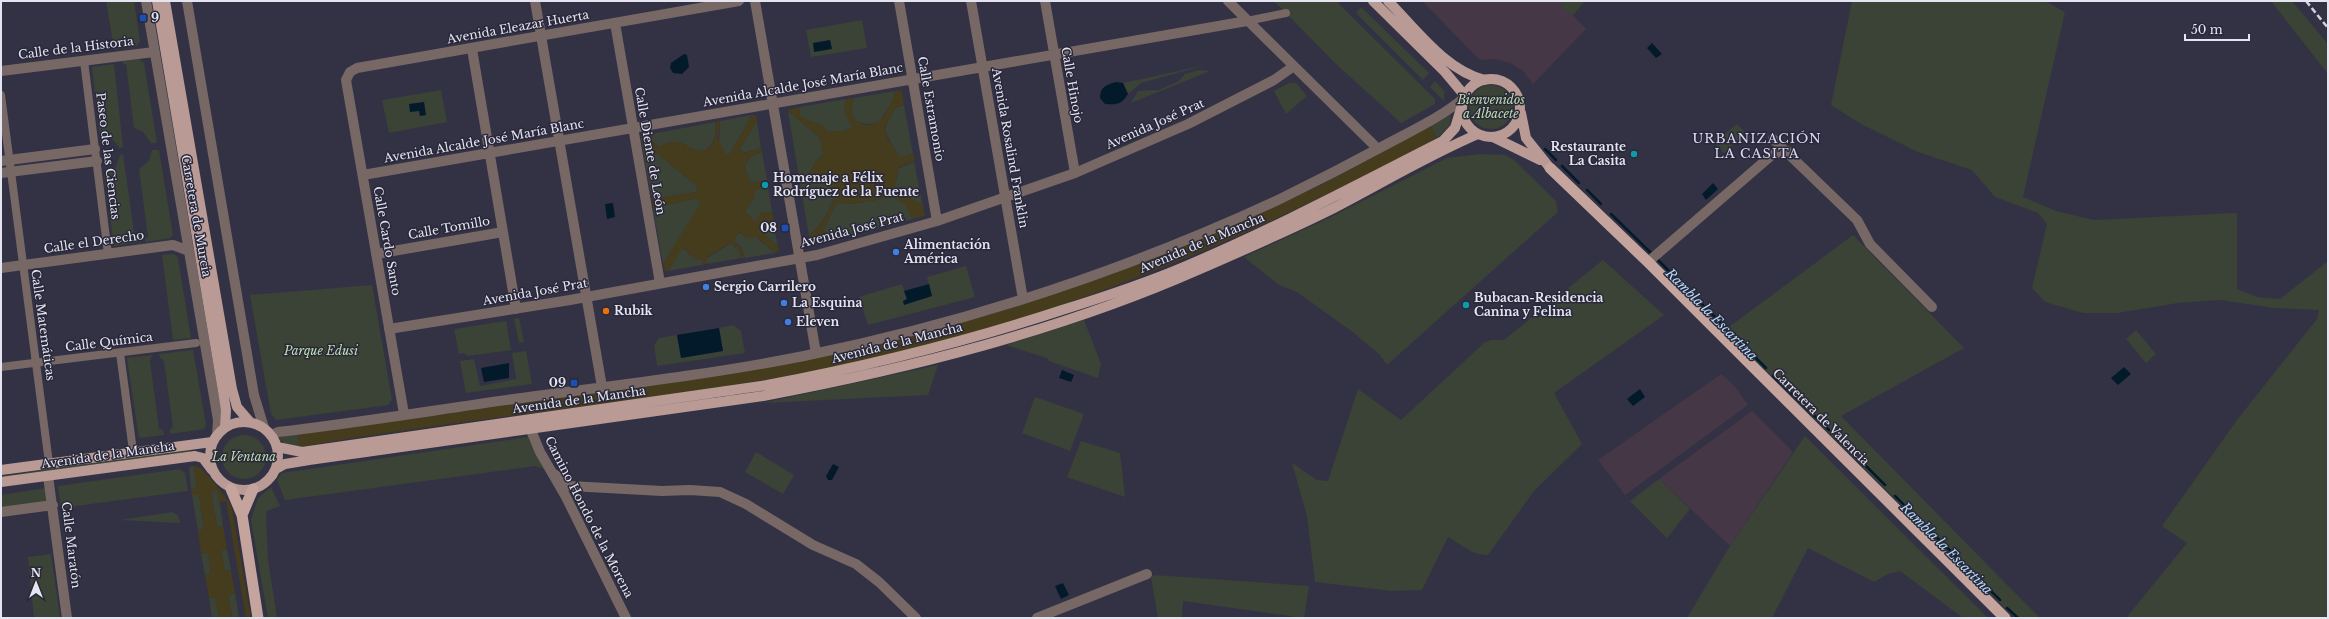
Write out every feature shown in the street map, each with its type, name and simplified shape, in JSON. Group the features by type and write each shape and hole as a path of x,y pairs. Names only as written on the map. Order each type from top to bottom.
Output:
{"highway":[{"name":"Carretera de Valencia","path":"1550,168 1648,262 2005,618"},
{"path":"231,489 242,515 258,618"},
{"path":"242,515 253,489"}],"main road":[{"name":"Carretera de Murcia","path":"157,1 224,394 225,427"},
{"name":"Carretera de Murcia","path":"166,1 233,393 237,406 250,422"},
{"path":"1373,1 1445,72 1464,99"},
{"path":"1388,1 1453,64 1474,77 1485,80 1501,81 1508,84 1518,96 1520,103 1517,122 1502,135 1493,137 1478,134 1470,129 1465,121 1464,99 1470,88 1485,80"},
{"name":"Avenida de la Mancha","path":"277,447 302,452 767,386 838,372 932,350 1094,300 1184,267 1342,193 1444,141 1455,128 1464,99"},
{"name":"Carretera de Valencia","path":"1520,103 1522,126 1526,138 1550,168"},
{"name":"Avenida de la Mancha","path":"276,469 285,464 309,460 763,396 834,382 934,359 1026,333 1204,268 1332,209 1452,145 1478,134"},
{"name":"Carretera de Valencia","path":"1493,137 1540,160 1550,168"},
{"path":"237,422 250,422 264,428 271,435 277,447 278,458 276,469 271,478 253,489 231,489 216,477 212,470 209,456 215,439 225,427 237,422"},
{"name":"Avenida de la Mancha","path":"1,470 215,439"},
{"name":"Avenida de la Mancha","path":"1,482 195,456 203,458 212,470"}],"street":[{"name":"Carretera de Murcia","path":"146,1 218,420 215,439"},
{"path":"187,1 254,398 264,428"},
{"path":"535,1 602,387"},
{"name":"Avenida Eleazar Huerta","path":"350,72 357,68 739,1"},
{"path":"755,1 771,104 816,353"},
{"name":"Calle Estramonio","path":"899,1 937,220"},
{"name":"Avenida Rosalind Franklin","path":"971,1 1022,299"},
{"name":"Calle Hinojo","path":"1045,1 1053,54 1075,173"},
{"path":"1228,1 1378,149"},
{"path":"1248,21 1286,13"},
{"name":"Avenida Alcalde José María Blanc","path":"363,175 912,78 1248,21"},
{"name":"Calle Diente de León","path":"615,23 660,283"},
{"path":"472,49 516,309"},
{"name":"Calle de la Historia","path":"1,71 154,52"},
{"name":"Paseo de las Ciencias","path":"84,61 108,254"},
{"name":"Avenida José Prat","path":"389,330 516,309 798,258 937,220 1075,173 1188,124 1274,80 1294,66"},
{"name":"Calle Cardo Santo","path":"350,72 346,80 404,414"},
{"name":"Calle Matemáticas","path":"1,95 6,172 23,265 49,463"},
{"name":"Avenida de la Mancha","path":"271,435 278,432 711,372 816,353 902,334 1022,299 1090,277 1242,216 1316,182 1450,109 1464,99"},
{"path":"1773,139 1857,220 1870,244 1932,307"},
{"path":"5,161 95,149"},
{"path":"1648,262 1773,154 1787,151"},
{"path":"6,172 97,160"},
{"name":"Calle Tomillo","path":"376,254 503,232"},
{"name":"Calle el Derecho","path":"1,268 173,245 189,251"},
{"name":"Calle Química","path":"1,367 196,343"},
{"path":"120,353 133,451"},
{"name":"Camino Hondo de la Morena","path":"530,428 540,452 554,474 626,618"},
{"path":"554,474 570,486 662,491 697,490 720,492 746,504 818,547 856,564 879,582 916,618"},
{"name":"Calle Maratón","path":"48,476 68,618"},
{"path":"1,512 53,505"},
{"path":"1037,618 1147,574"}],"shaded area":[{"path":"1422,1 1559,1 1586,29 1533,84 1523,71 1510,63 1495,59 1480,60"},
{"path":"1721,374 1734,385 1748,405 1625,495 1598,460"},
{"path":"1752,411 1793,452 1730,546 1659,479"}],"green space":[{"path":"106,1 134,1 140,41 137,46 114,49"},
{"path":"1274,1 1336,1 1435,99 1435,104 1401,123 1336,64"},
{"path":"1559,1 1585,1 1572,16"},
{"path":"1852,1 2045,1 2065,12 2023,197 2056,211 2094,220 2237,213 2237,289 2257,297 2280,299 2328,261 2328,618 2126,618 2187,543 2162,526 2237,420 2317,319 2319,310 2274,308 2220,300 2178,303 2117,313 2083,313 2045,302 2032,288 2047,224 2038,213 1995,197 1972,170 1918,152 1861,124 1831,105"},
{"path":"2271,1 2292,1 2328,44 2328,74"},
{"path":"1361,7 1429,73 1423,80 1356,13"},
{"path":"862,20 867,48 811,57 806,30"},
{"path":"139,59 144,63 157,143 151,143 143,132 134,128 126,64 123,64 123,61"},
{"path":"114,64 123,147 119,148 112,139 100,136 92,67"},
{"path":"1206,65 1141,83 1128,94 1123,83"},
{"path":"1199,70 1210,71 1131,103 1138,91 1159,90 1179,81 1185,74"},
{"path":"1435,81 1444,91 1444,101 1430,87"},
{"path":"1289,83 1296,83 1307,96 1286,114 1274,91"},
{"name":"Bienvenidos a Albacete","path":"1487,85 1495,85 1507,91 1513,103 1513,111 1507,123 1495,129 1487,129 1475,123 1469,111 1469,103 1475,91"},
{"path":"441,90 447,122 389,133 382,100"},
{"path":"895,91 893,100 879,122 866,124 861,123 853,117 852,106 854,98"},
{"path":"846,99 845,108 852,128 842,132 827,131 824,127 817,123 804,119 800,116 799,107"},
{"path":"904,105 913,154 899,158 885,131 886,125 895,108"},
{"path":"788,111 820,138 823,154 815,162 809,175 799,177"},
{"path":"1451,114 1450,125 1437,138 1430,126"},
{"path":"752,115 730,154 726,155 719,142 720,121"},
{"path":"757,121 761,148 743,153 740,148"},
{"path":"715,122 716,131 714,139 710,146 703,151 692,149 684,144 674,142 667,143 659,147 651,140 652,134"},
{"path":"1737,124 1746,133 1724,153 1714,143"},
{"path":"641,140 698,187 696,192 652,199"},
{"path":"152,150 159,150 173,235 170,238 146,242 145,238 148,237 139,169 149,161"},
{"path":"762,152 767,180 751,183 746,171 746,162 753,155"},
{"path":"123,154 135,239 138,239 138,242 114,246 104,174 116,167 120,155"},
{"path":"1481,154 1505,155 1514,160 1556,201 1558,212 1387,365 1380,355 1354,333 1297,292 1279,285 1244,257 1329,218 1447,158"},
{"path":"914,162 923,206 894,189 899,168"},
{"path":"809,182 825,184 836,191 826,215 814,231 809,235 800,184"},
{"path":"768,187 772,212 761,213 755,223 745,211 753,200 755,189"},
{"path":"894,197 906,205 913,219 831,240 828,234 823,231 837,202 852,204"},
{"path":"697,198 701,204 663,264 653,208"},
{"path":"773,222 778,247 762,232"},
{"path":"739,232 747,237 756,237 775,253 745,258 741,247 733,241"},
{"path":"1853,235 1964,348 1841,416 2040,618 2015,618 1725,330"},
{"path":"731,243 739,251 741,258 707,264 707,258"},
{"path":"682,247 696,260 702,258 702,265 668,271"},
{"path":"174,254 178,258 191,338 173,340 162,255"},
{"path":"1603,260 1664,315 1554,393 1582,444 1534,491 1488,555 1472,552 1448,537 1422,590 1392,591 1315,582 1307,516 1292,463 1317,480 1328,481 1358,389 1401,420 1484,343 1491,340 1504,340"},
{"path":"966,266 975,297 868,325 859,297 902,284 907,300 903,301 904,304 932,296 927,277"},
{"name":"Parque Edusi","path":"372,285 392,400 388,405 276,420 271,414 250,295"},
{"path":"519,318 524,342 519,343 514,319"},
{"path":"1084,320 1101,364 1098,378 1049,361 1047,358 1006,345"},
{"path":"506,321 511,350 467,356 464,353 459,354 454,329"},
{"path":"733,325 741,331 745,353 657,366 654,345 659,338 677,335 681,358 723,351 719,328"},
{"path":"2136,330 2156,354 2146,363 2126,339"},
{"path":"193,350 206,425 204,429 170,434 170,430 173,427 164,361 160,358 159,354"},
{"path":"526,351 532,384 466,393 460,361 474,359 480,386 516,379 512,353"},
{"path":"152,355 150,361 159,429 163,430 164,435 139,438 127,358"},
{"path":"938,365 928,395 763,403"},
{"path":"1035,397 1084,414 1070,451 1022,433"},
{"path":"298,434 300,447 285,444 277,437"},
{"name":"La Ventana","path":"240,435 248,435 260,441 266,453 266,461 260,473 248,479 240,479 228,473 222,461 222,453 228,441"},
{"path":"1805,436 1988,618 1963,618 1900,571 1888,574 1874,582 1808,548 1772,618 1687,618 1730,546"},
{"path":"528,437 544,469 535,466 285,500 277,480 282,473"},
{"path":"1081,441 1120,453 1125,497 1067,477"},
{"path":"190,449 190,452 1,479 1,476"},
{"path":"756,452 794,475 783,494 745,472"},
{"path":"194,466 197,489 191,489 189,467"},
{"path":"180,469 185,473 188,491 61,508 58,486"},
{"path":"1659,479 1690,509 1667,538 1630,501"},
{"path":"271,487 280,506 267,511 266,513 268,559 277,618 268,618 251,520 258,498"},
{"path":"46,488 47,501 1,510 1,495"},
{"path":"218,490 223,526 217,527 211,491"},
{"path":"192,495 199,495 204,529 198,531"},
{"path":"172,512 178,515 180,523 120,520"},
{"path":"227,549 231,570 225,571 221,550"},
{"path":"208,552 211,574 205,575 201,554"},
{"path":"51,554 60,618 34,618 28,557"},
{"path":"1155,575 1309,586 1304,618 1183,601 1182,618 1158,618 1151,577"},
{"path":"235,593 239,618 232,618 228,595"},
{"path":"215,597 219,618 212,618 209,598"}],"sand":[{"path":"902,90 904,105 894,109 885,127 885,131 899,158 913,154 915,161 899,167 894,189 923,206 925,216 912,219 906,205 894,197 852,204 837,202 823,231 831,240 811,244 809,235 818,227 829,210 836,191 820,183 800,184 799,177 809,175 815,162 823,155 820,138 787,110 799,107 800,115 803,118 818,123 827,131 842,132 852,127 844,111 846,99 854,98 852,107 853,115 856,120 862,124 869,125 876,123 882,118 893,99 895,91"},
{"path":"752,115 756,115 757,121 740,148 743,153 761,148 762,152 754,155 746,161 746,171 751,183 767,180 768,187 755,190 753,200 745,211 755,222 761,213 772,212 774,222 767,226 762,232 778,247 779,252 775,253 757,237 748,238 740,232 733,241 741,248 745,258 741,258 739,251 730,243 707,257 707,264 702,265 702,258 696,260 683,247 668,271 665,271 663,264 700,204 697,198 653,208 652,199 696,192 698,187 641,140 641,136 652,134 651,140 659,147 667,143 674,142 684,144 692,149 703,151 713,143 716,131 715,122 720,121 718,139 726,155 730,154"},
{"path":"1430,126 1437,138 1297,209 1226,241 1080,299 1006,323 930,345 854,363 716,388 438,426 299,447 298,434 687,378 956,324 1210,234 1319,186"},
{"path":"194,466 201,469 211,479 232,508 251,618 246,618 226,501 219,502 217,490 211,491 217,527 223,526 227,549 221,550 225,571 231,570 235,593 228,595 232,618 219,618 215,597 209,598 205,575 211,573 208,552 201,554 198,531 204,529 199,495 192,495 191,489 197,488"}],"water":[{"path":"830,40 832,49 814,52 813,43"},
{"path":"1652,43 1662,54 1656,58 1647,48"},
{"path":"684,54 687,55 689,67 682,74 673,73 670,68 671,63"},
{"path":"1116,82 1123,83 1128,94 1124,100 1119,103 1105,104 1100,98 1102,89 1107,85"},
{"path":"424,102 426,115 420,116 419,111 410,112 409,104"},
{"path":"1713,183 1718,189 1706,200 1702,194"},
{"path":"613,203 615,217 607,219 605,204"},
{"path":"929,284 932,296 904,305 903,301 907,299 904,291"},
{"path":"719,328 723,351 681,358 677,335"},
{"path":"509,363 509,378 484,382 481,368"},
{"path":"2124,367 2131,374 2118,385 2111,378"},
{"path":"1062,370 1074,375 1071,382 1059,378"},
{"path":"1640,389 1645,397 1633,406 1627,399"},
{"path":"833,464 839,467 832,480 828,480 826,476"},
{"path":"1063,583 1069,595 1061,599 1055,586"}],"waterway":[{"name":"Rambla la Escartina","path":"1545,149 1556,160"},
{"name":"Rambla la Escartina","path":"1562,166 1579,183"},
{"name":"Rambla la Escartina","path":"1587,190 1601,204"},
{"name":"Rambla la Escartina","path":"1611,214 1651,253"},
{"name":"Rambla la Escartina","path":"1658,260 1766,368"},
{"name":"Rambla la Escartina","path":"1773,376 1829,430"},
{"name":"Rambla la Escartina","path":"1849,449 1885,485"},
{"name":"Rambla la Escartina","path":"1895,496 2000,600"},
{"name":"Rambla la Escartina","path":"2007,608 2018,618"}],"railway":[{"path":"2306,1 2328,28"}],"place":[{"name":"9","path":"143,18"},
{"name":"Restaurante La Casita","path":"1634,154"},
{"name":"Homenaje a Félix Rodríguez de la Fuente","path":"765,185"},
{"name":"08","path":"785,228"},
{"name":"Alimentación América","path":"896,252"},
{"name":"Sergio Carrilero","path":"706,287"},
{"name":"La Esquina","path":"784,303"},
{"name":"Bubacan-Residencia Canina y Felina","path":"1466,305"},
{"name":"Rubik","path":"606,311"},
{"name":"Eleven","path":"788,322"},
{"name":"09","path":"574,383"}],"district":[{"name":"URBANIZACIÓN LA CASITA","path":"1757,146"}]}
